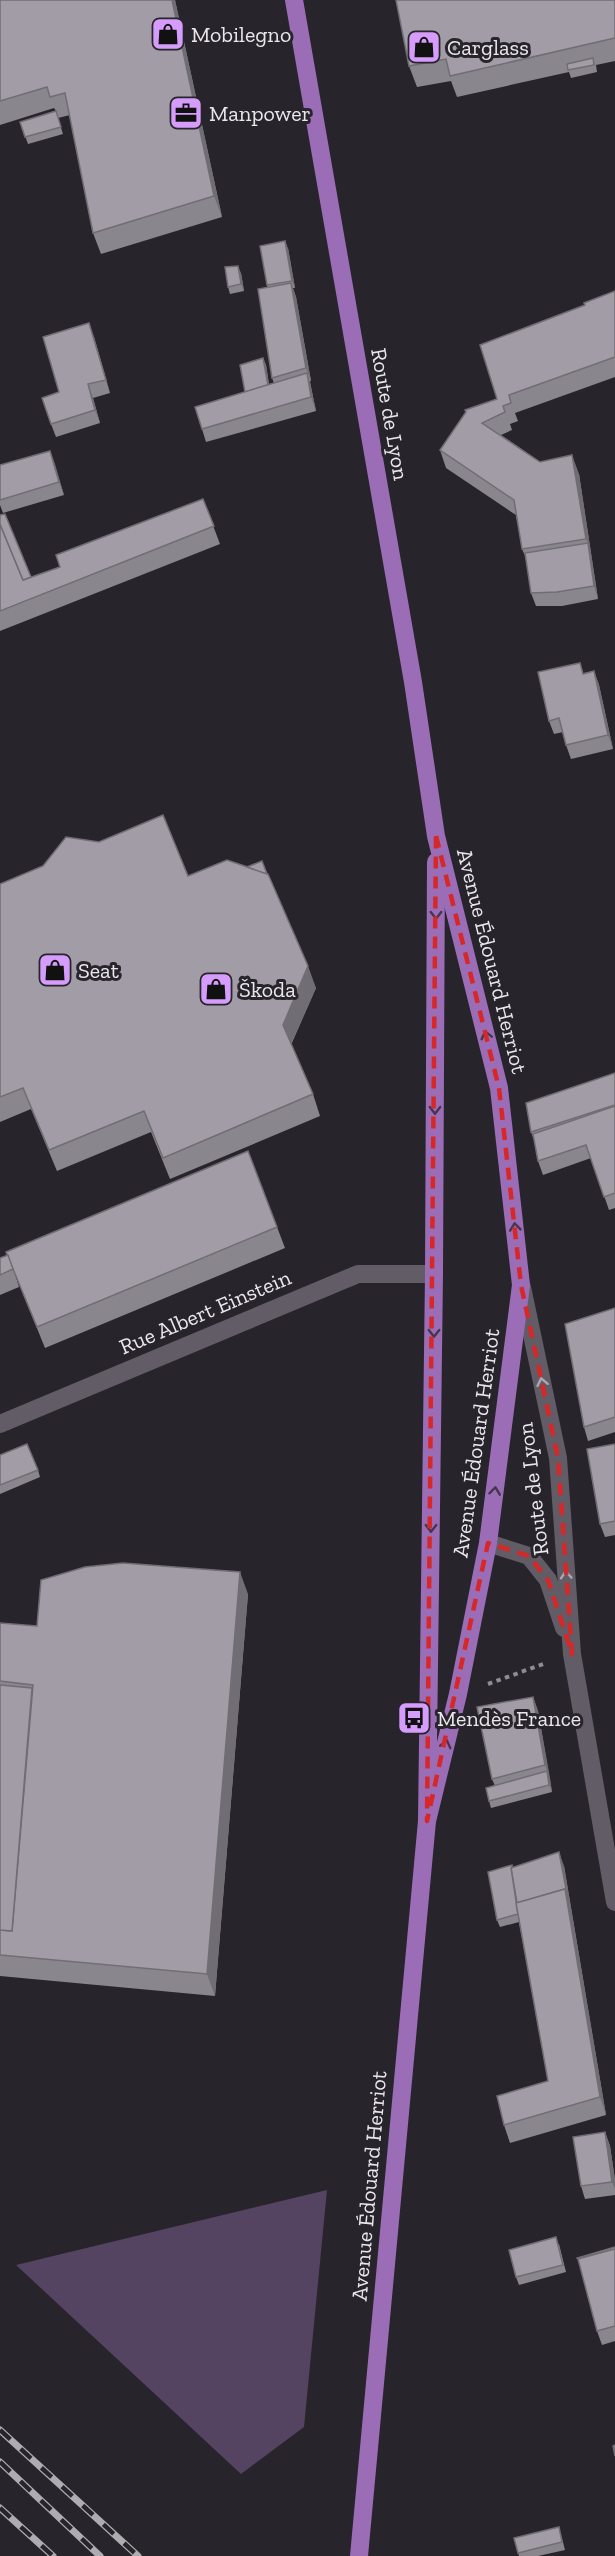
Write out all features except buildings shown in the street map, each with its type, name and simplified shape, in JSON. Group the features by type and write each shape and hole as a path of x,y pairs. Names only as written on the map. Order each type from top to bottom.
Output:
{"main road":[{"name":"Route de Lyon","path":"294,0 413,682 436,836"},
{"name":"Avenue Édouard Herriot","path":"359,2556 427,1821 434,1274 436,836"},
{"name":"Avenue Édouard Herriot","path":"427,1821 458,1694 488,1543 521,1285 500,1088 436,836"}],"street":[{"name":"Rue Albert Einstein","path":"0,1424 358,1274 434,1274"},
{"name":"Route de Lyon","path":"521,1285 558,1458 572,1654 615,1902"},
{"name":"Route de Lyon","path":"488,1543 529,1556 548,1580 572,1654"}],"path":[{"path":"458,1694 572,1654"}],"highlighted area":[{"path":"436,836 499,1088 521,1285 558,1458 572,1654 548,1580 529,1556 488,1543 427,1821"}],"shaded area":[{"path":"327,2190 304,2427 241,2474 16,2265"}],"railway":[{"path":"0,2430 138,2556"},
{"path":"0,2462 100,2556"},
{"path":"0,2508 53,2556"}],"place":[{"name":"Mobilegno","path":"168,34"},
{"name":"Carglass","path":"424,47"},
{"name":"Manpower","path":"186,113"},
{"name":"Seat","path":"55,970"},
{"name":"Škoda","path":"216,989"},
{"name":"Mendès France","path":"414,1718"}]}
